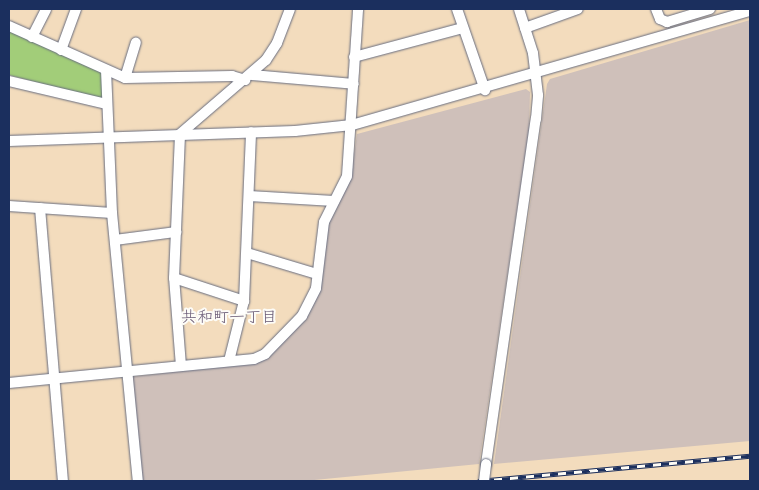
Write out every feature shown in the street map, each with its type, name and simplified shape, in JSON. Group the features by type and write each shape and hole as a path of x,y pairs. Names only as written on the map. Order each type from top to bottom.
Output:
{"street":[{"path":"32,37 46,9"},
{"path":"61,50 76,9"},
{"path":"181,366 174,278 180,134 248,77 272,52 290,9"},
{"path":"9,383 254,359 265,354 302,316 316,288 324,222 347,176 352,125 354,56 358,9"},
{"path":"457,9 485,90"},
{"path":"484,481 536,120 536,75 519,9"},
{"path":"525,28 578,9"},
{"path":"656,9 660,19 667,22 710,9"},
{"path":"9,141 180,134 295,132 352,125 485,90 750,11"},
{"path":"9,26 125,78 232,76 354,84"},
{"path":"354,56 463,28"},
{"path":"125,78 136,42"},
{"path":"106,70 112,213 138,481"},
{"path":"9,81 106,104"},
{"path":"229,361 244,301 252,132"},
{"path":"249,196 334,201"},
{"path":"9,206 112,213"},
{"path":"40,208 63,481"},
{"path":"115,240 176,232"},
{"path":"247,253 317,274"},
{"path":"174,278 244,301"}],"shaded area":[{"path":"750,20 750,441 494,464 547,84 550,79"},
{"path":"526,89 530,92 529,130 479,464 304,481 142,481 133,377 257,362 306,315 328,222 351,176 357,134"}],"green space":[{"path":"9,31 103,72 103,100 9,75"}],"railway":[{"path":"478,481 750,456"}],"district":[{"name":"共和町一丁目","path":"229,317"}]}
